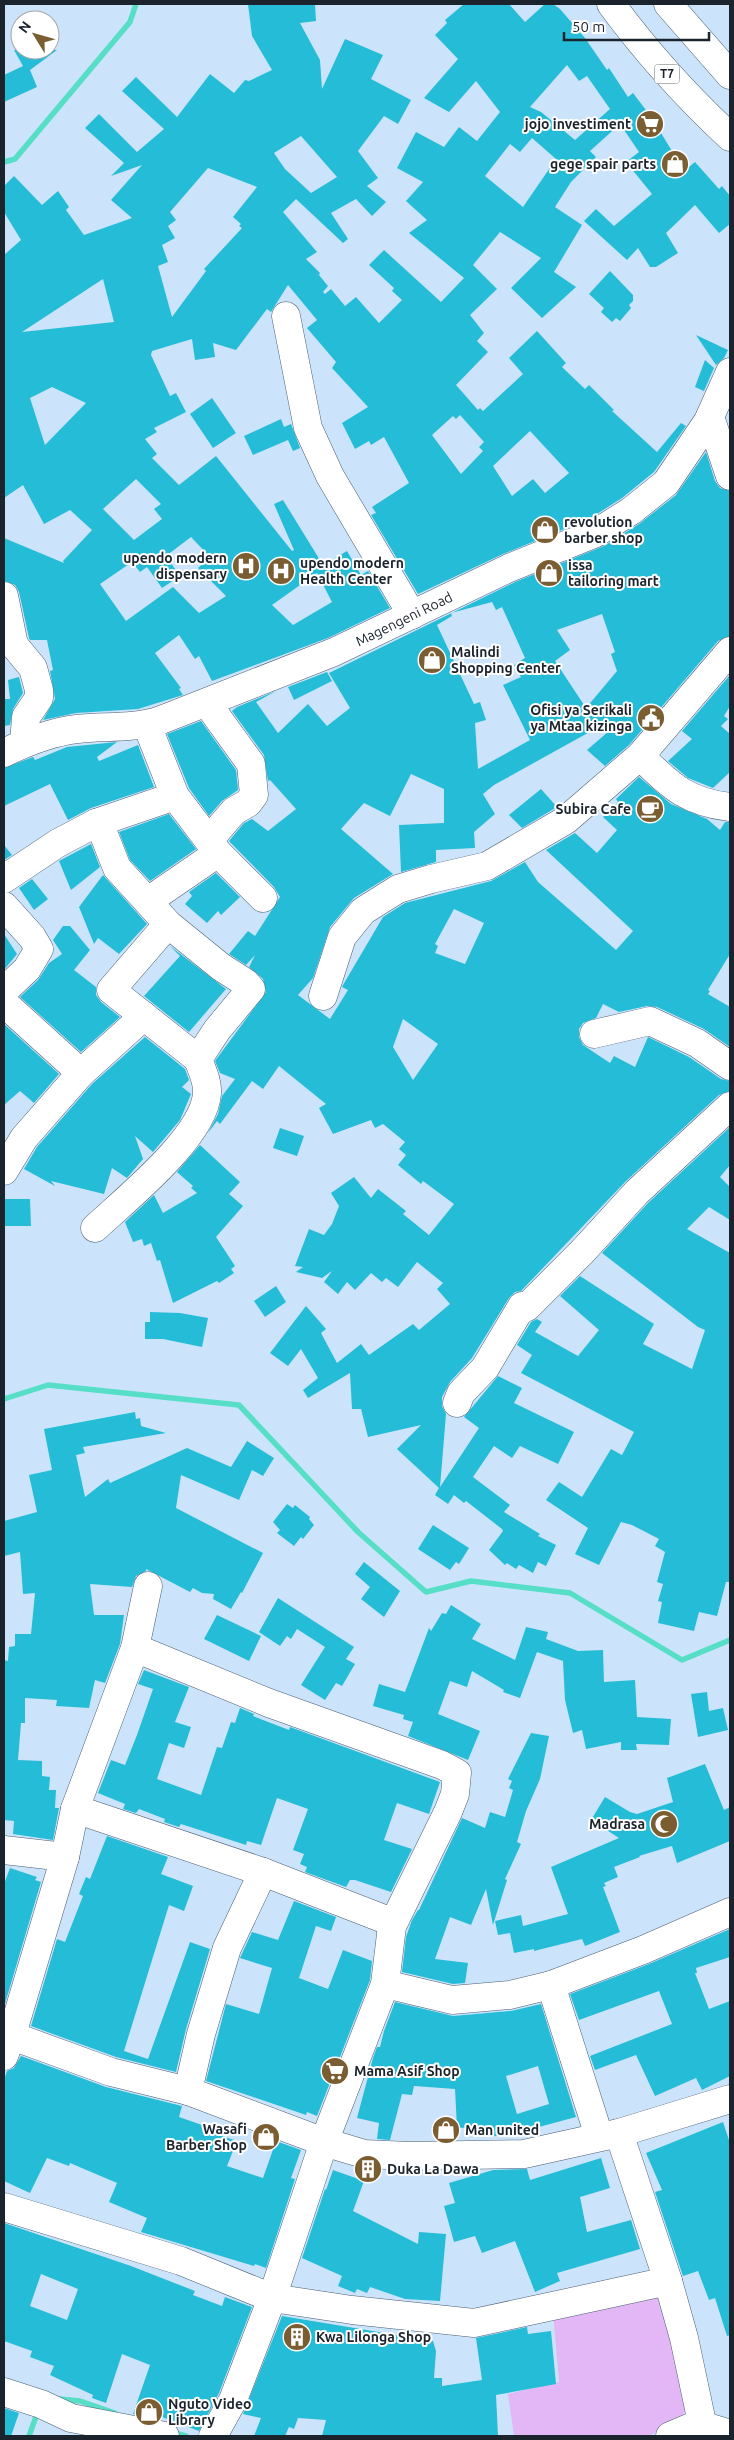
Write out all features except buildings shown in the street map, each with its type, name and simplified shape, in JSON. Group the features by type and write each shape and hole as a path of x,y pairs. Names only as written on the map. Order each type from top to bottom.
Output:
{"main road":[{"name":"T7","path":"611,4 637,40 691,101 730,137"},
{"path":"668,4 730,75"},
{"path":"286,316 308,428 330,476 412,615"},
{"name":"Magengeni Road","path":"14,748 75,729 147,725 207,703 334,652 509,568 596,533 631,511 666,482 710,417 730,372"},
{"path":"710,417 730,476"},
{"path":"4,596 14,645 33,668 39,690 38,698 26,717 14,748"},
{"path":"323,996 342,937 363,912 398,889 487,866 566,820 640,756 730,651"},
{"path":"148,901 213,846 234,811 248,803 254,795 251,764 207,703"},
{"path":"147,725 175,796 213,846 263,898"},
{"path":"640,756 678,790 697,801 730,807"},
{"path":"4,879 58,843 96,823 175,796"},
{"path":"96,823 104,835 117,868 168,924 220,967 246,983 251,989 218,1030 198,1059"},
{"path":"4,906 32,937 39,949 28,969 4,991"},
{"path":"95,1228 165,1163 200,1118 208,1093 198,1059 111,990 168,924"},
{"path":"4,1003 81,1073"},
{"path":"4,1171 24,1138 81,1073 144,1016"},
{"path":"594,1034 650,1021 697,1043 730,1066"},
{"path":"457,1403 462,1393 485,1368 522,1306 527,1307 582,1252 637,1192 730,1106"},
{"path":"148,1586 134,1648 75,1809 65,1858 6,2041 111,2072 188,2092 324,2142 364,2154 410,2156 524,2154 609,2135 730,2099"},
{"path":"134,1648 269,1703 442,1765 457,1774 455,1794 448,1812 392,1926 385,1984 324,2142 272,2298 233,2400 213,2436"},
{"path":"75,1809 263,1872 384,1919 392,1926"},
{"path":"4,1850 65,1858"},
{"path":"188,2092 201,2034 228,1948 263,1872"},
{"path":"385,1984 452,2000 510,1995 551,1985 643,1950 730,1912"},
{"path":"551,1985 668,2281 684,2338 701,2418 698,2424 670,2436"},
{"path":"4,2207 180,2262 272,2298 352,2310 474,2323 668,2281"},
{"path":"4,2392 41,2404 71,2418 165,2436"},
{"path":"698,2424 730,2434"}],"shaded area":[{"path":"659,2286 699,2396 677,2421 649,2436 514,2436 508,2394 559,2382 553,2312"}],"waterway":[{"path":"4,162 15,159 130,22 136,4"},
{"path":"4,1399 48,1385 239,1405 358,1532 426,1592 471,1581 570,1593 682,1660 730,1640"},
{"path":"60,2399 80,2401 115,2413"},
{"path":"29,2436 38,2411"},
{"path":"171,2432 186,2436"}],"place":[{"name":"jojo investiment","path":"650,124"},
{"name":"gege spair parts","path":"675,164"},
{"name":"revolution barber shop","path":"545,530"},
{"name":"upendo modern dispensary","path":"246,566"},
{"name":"upendo modern Health Center","path":"281,571"},
{"name":"issa tailoring mart","path":"549,573"},
{"name":"Malindi Shopping Center","path":"432,660"},
{"name":"Ofisi ya Serikali ya Mtaa kizinga","path":"651,718"},
{"name":"Subira Cafe","path":"650,809"},
{"name":"Madrasa","path":"664,1824"},
{"name":"Mama Asif Shop","path":"335,2071"},
{"name":"Man united","path":"446,2130"},
{"name":"Wasafi Barber Shop","path":"266,2137"},
{"name":"Duka La Dawa","path":"368,2169"},
{"name":"Kwa Lilonga Shop","path":"297,2337"},
{"name":"Nguto Video Library","path":"149,2412"}]}
